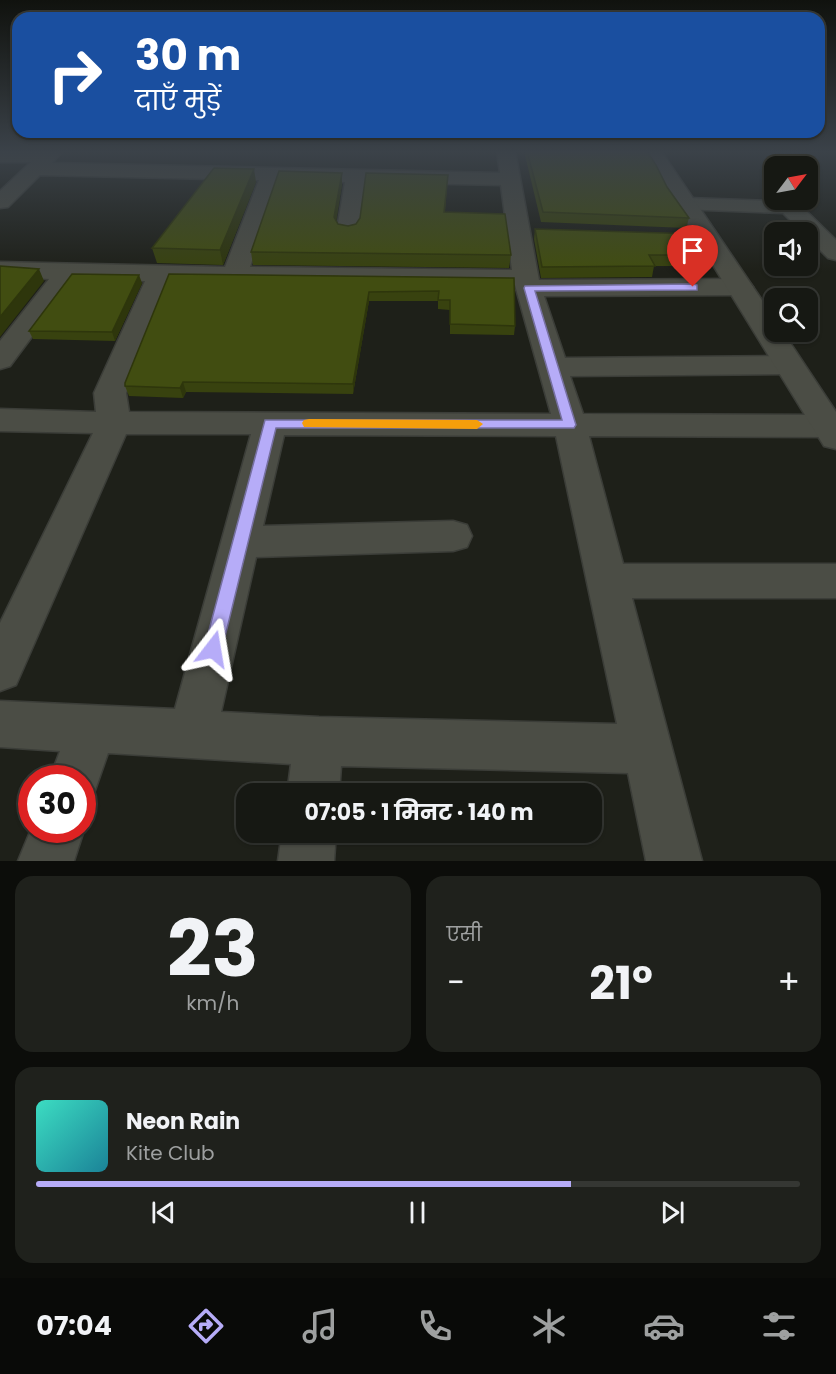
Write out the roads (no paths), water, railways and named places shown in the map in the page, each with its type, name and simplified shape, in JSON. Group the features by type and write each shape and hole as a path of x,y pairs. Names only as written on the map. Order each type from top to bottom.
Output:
{"street":[{"path":"235,273 265,191"},
{"path":"348,229 354,191"},
{"path":"517,191 530,230 528,283 570,425 674,861"},
{"path":"679,191 688,204 696,235 740,287 832,432"},
{"path":"688,204 789,207 836,253"},
{"path":"0,269 740,287"},
{"path":"0,360 67,272"},
{"path":"0,670 114,423 110,393 161,273"},
{"path":"553,368 789,365"},
{"path":"0,420 114,423 570,425 832,432"},
{"path":"192,734 270,423"},
{"path":"240,542 453,536"},
{"path":"607,581 836,582"},
{"path":"0,724 319,741 648,749"},
{"path":"80,765 92,729"},
{"path":"314,783 319,741"},
{"path":"46,861 52,843"},
{"path":"306,861 308,843"}]}
